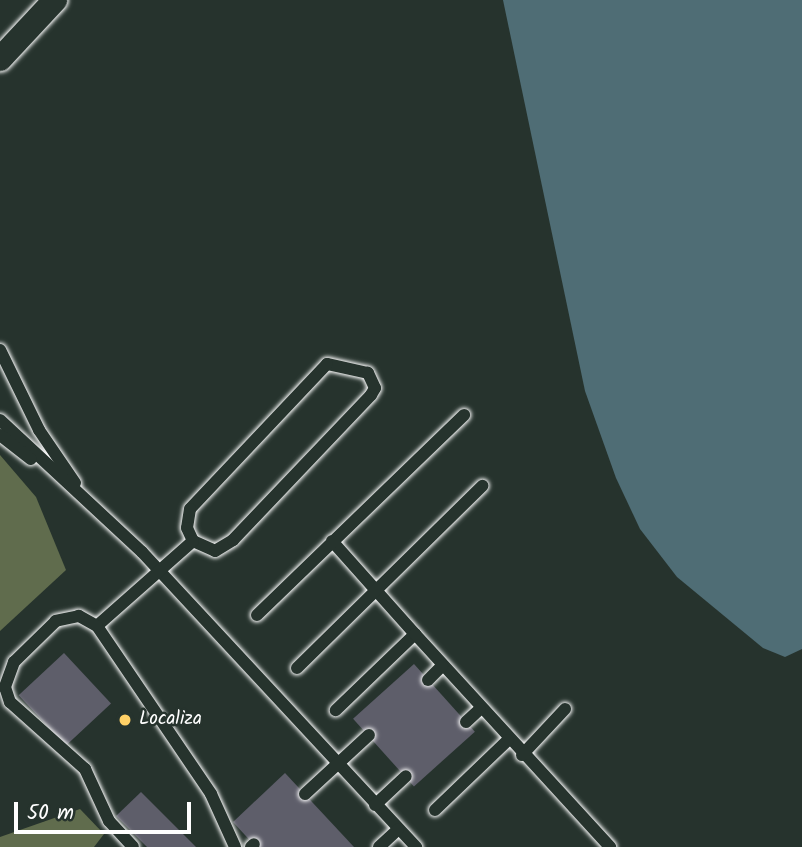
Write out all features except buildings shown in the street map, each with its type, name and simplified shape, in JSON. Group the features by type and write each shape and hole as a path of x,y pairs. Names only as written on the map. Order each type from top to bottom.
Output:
{"street":[{"path":"0,59 55,0"}],"lane":[{"path":"0,350 38,430 89,504"},
{"path":"327,364 368,373 373,380 372,395 233,540 215,551 193,541 187,528 190,509 327,364"},
{"path":"257,615 464,415"},
{"path":"0,420 158,570 416,847"},
{"path":"0,435 89,504"},
{"path":"297,667 482,486"},
{"path":"97,626 193,541"},
{"path":"332,541 378,589 442,667 508,740 610,847"},
{"path":"133,847 109,821 85,769 10,702 5,687 14,662 56,621 79,616 97,626 211,794 234,847"},
{"path":"337,710 415,634"},
{"path":"428,680 442,667"},
{"path":"466,722 480,709"},
{"path":"522,755 565,709"},
{"path":"304,794 369,735"},
{"path":"435,810 508,740"},
{"path":"375,806 406,776"},
{"path":"379,847 398,829"}],"green space":[{"path":"0,455 36,497 66,570 0,631"},
{"path":"80,809 104,834 94,847 0,847 0,837"}],"water":[{"path":"503,0 802,0 802,649 785,657 763,648 677,577 640,529 616,478 585,391"}],"place":[{"name":"Localiza","path":"125,720"}]}
